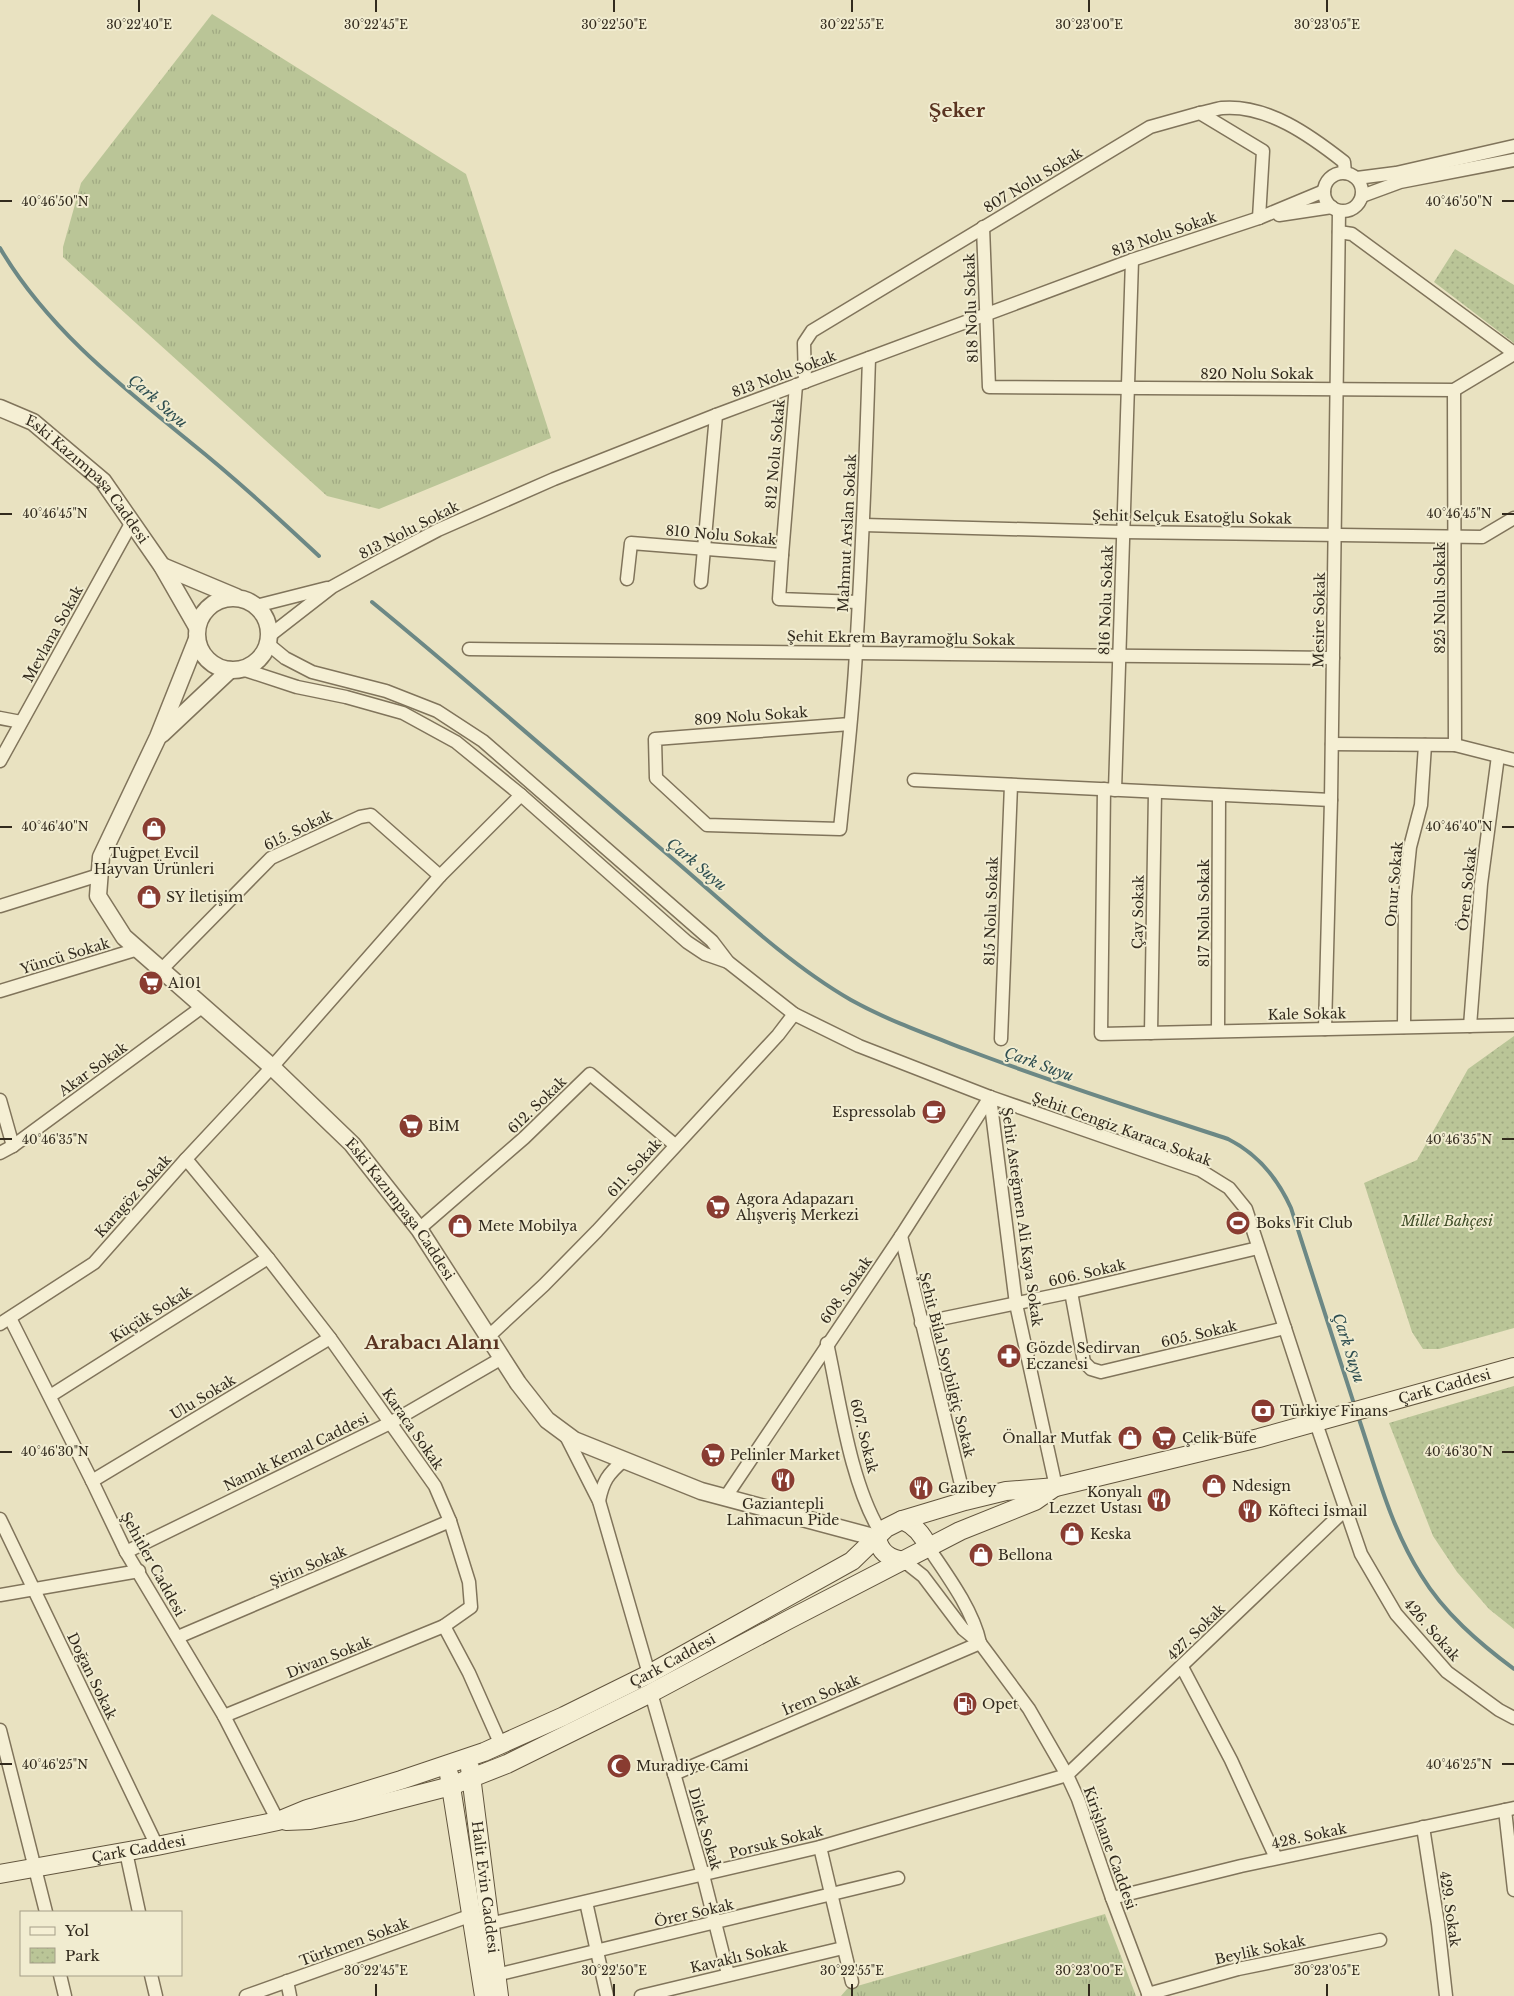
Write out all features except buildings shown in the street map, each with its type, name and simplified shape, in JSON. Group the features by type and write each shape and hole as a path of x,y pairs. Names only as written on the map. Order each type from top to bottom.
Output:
{"main road":[{"name":"Çark Caddesi","path":"278,1821 307,1808 447,1765 501,1745 648,1674 852,1561 886,1528 902,1520 965,1501 1006,1492 1056,1487 1323,1421 1514,1367"},
{"name":"Çark Caddesi","path":"0,1874 158,1846 278,1821 318,1819 451,1786 544,1748 904,1562 960,1531 1034,1501 1056,1487"},
{"path":"902,1520 918,1531 928,1548"},
{"path":"879,1535 880,1549 894,1559 904,1562"},
{"name":"Halit Evin Caddesi","path":"468,1758 472,1778 483,1917 484,1996"},
{"name":"Halit Evin Caddesi","path":"447,1765 483,1917 499,1996"}],"street":[{"name":"807 Nolu Sokak","path":"800,383 804,343 812,331 1150,127 1222,108 1244,108 1284,121 1322,144 1344,162 1351,176"},
{"path":"1200,113 1263,151 1259,218"},
{"path":"1335,209 1325,197 1324,191 1329,180 1334,176 1396,173 1514,146"},
{"path":"1362,196 1400,182 1514,160"},
{"path":"1259,218 1335,209 1350,210 1356,207 1362,196 1360,184 1351,176"},
{"path":"1259,218 1324,191"},
{"name":"Mesire Sokak","path":"1325,1029 1335,535 1338,232 1335,209"},
{"name":"813 Nolu Sokak","path":"332,587 447,526 554,479 716,414 1132,260 1259,218"},
{"name":"818 Nolu Sokak","path":"983,227 989,387"},
{"path":"1338,232 1352,234 1514,353 1454,390"},
{"name":"816 Nolu Sokak","path":"1100,1034 1110,790 1119,656 1132,260"},
{"name":"Mahmut Arslan Sokak","path":"840,829 856,653 864,525 869,358"},
{"name":"812 Nolu Sokak","path":"782,555 800,383"},
{"name":"820 Nolu Sokak","path":"989,387 1454,390"},
{"name":"825 Nolu Sokak","path":"1454,390 1455,745"},
{"name":"Eski Kazımpaşa Caddesi","path":"0,408 33,422 103,481 162,566 197,633 158,737 101,857 98,896 124,937 272,1067 352,1144 419,1229 518,1382 547,1420 574,1440 700,1490 725,1498 879,1535"},
{"path":"701,582 716,414"},
{"name":"Şehit Selçuk Esatoğlu Sokak","path":"864,525 1123,532 1482,537 1514,518"},
{"name":"Mevlana Sokak","path":"0,761 132,522"},
{"name":"810 Nolu Sokak","path":"627,580 631,543 782,555 779,599 858,602"},
{"path":"162,566 237,598"},
{"path":"256,606 332,587"},
{"path":"236,670 253,664 262,655 269,640 332,587"},
{"path":"226,598 247,600 256,606 266,619 269,640 285,658 312,672 386,691 437,711 483,741 712,941 728,962 705,954 687,942 521,795 456,742 403,713 346,697 218,667 208,660 201,650 197,633 201,617 207,608 226,598"},
{"name":"Şehit Ekrem Bayramoğlu Sokak","path":"469,650 1333,658"},
{"name":"Eski Kazımpaşa Caddesi","path":"158,737 236,670"},
{"path":"0,718 22,722"},
{"name":"809 Nolu Sokak","path":"840,829 707,825 656,778 655,739 850,724"},
{"path":"1332,744 1455,745 1514,760"},
{"name":"Onur Sokak","path":"1404,1027 1405,896 1410,847 1421,805 1425,745"},
{"name":"Ören Sokak","path":"1470,1026 1481,884 1498,756"},
{"path":"914,780 1331,800"},
{"name":"815 Nolu Sokak","path":"1001,1039 1011,785"},
{"name":"Çay Sokak","path":"1151,1033 1156,792"},
{"path":"272,1067 440,876 521,795"},
{"name":"817 Nolu Sokak","path":"1218,1031 1219,795"},
{"name":"615. Sokak","path":"161,970 271,858 360,817 371,815 440,876"},
{"path":"0,906 100,875"},
{"name":"Yüncü Sokak","path":"0,991 138,949"},
{"name":"Şehit Cengiz Karaca Sokak","path":"728,962 794,1014 859,1046 990,1097 1200,1170 1229,1188 1246,1209 1285,1328 1323,1421 1346,1510"},
{"name":"Akar Sokak","path":"0,1152 13,1146 202,1007"},
{"name":"611. Sokak","path":"488,1336 544,1285 597,1231 778,1036 794,1014"},
{"name":"Kale Sokak","path":"1100,1034 1514,1025"},
{"name":"Karagöz Sokak","path":"5,1321 94,1263 272,1067"},
{"name":"612. Sokak","path":"419,1229 524,1138 590,1074 675,1145"},
{"name":"608. Sokak","path":"725,1498 827,1343 901,1236 990,1097"},
{"name":"Şehit Asteğmen Ali Kaya Sokak","path":"990,1097 1016,1304 1056,1487"},
{"path":"0,1100 13,1146"},
{"name":"Karaca Sokak","path":"186,1160 268,1258 330,1338 435,1486 450,1521 469,1582 472,1607 444,1626"},
{"name":"Şehit Bilal Soybilgiç Sokak","path":"901,1236 965,1501"},
{"name":"606. Sokak","path":"921,1323 1071,1292 1258,1248"},
{"name":"Küçük Sokak","path":"50,1396 268,1258"},
{"name":"605. Sokak","path":"1071,1292 1084,1362 1092,1369 1101,1372 1285,1328"},
{"name":"Şehitler Caddesi","path":"5,1321 50,1396 126,1552 224,1716 278,1821"},
{"name":"Ulu Sokak","path":"92,1481 330,1338"},
{"name":"607. Sokak","path":"827,1343 853,1461 870,1515 879,1535"},
{"name":"Namık Kemal Caddesi","path":"126,1552 390,1423 502,1358"},
{"path":"563,1432 599,1501 648,1674"},
{"path":"599,1501 603,1483 623,1461"},
{"name":"427. Sokak","path":"1067,1775 1346,1510"},
{"name":"426. Sokak","path":"1346,1510 1361,1554 1396,1614 1447,1672 1499,1710 1514,1718"},
{"name":"Doğan Sokak","path":"0,1519 158,1846"},
{"name":"Şirin Sokak","path":"178,1637 450,1521"},
{"name":"Kirişhane Caddesi","path":"928,1548 943,1569 977,1627 980,1643"},
{"name":"Kirişhane Caddesi","path":"904,1562 923,1576 963,1629 980,1643 1029,1709 1067,1775 1078,1799 1112,1898 1149,1995"},
{"path":"0,1595 139,1571"},
{"path":"444,1626 501,1745"},
{"name":"Divan Sokak","path":"224,1716 444,1626"},
{"name":"İrem Sokak","path":"674,1774 980,1643"},
{"path":"1182,1666 1231,1760 1276,1858"},
{"name":"Dilek Sokak","path":"651,1693 703,1875 728,1974"},
{"path":"0,1730 46,1911"},
{"name":"Porsuk Sokak","path":"483,1917 586,1902 820,1847 1067,1775"},
{"path":"1509,1809 1514,1890"},
{"name":"428. Sokak","path":"1112,1898 1276,1858 1509,1809"},
{"name":"429. Sokak","path":"1422,1828 1438,1924 1446,1996"},
{"path":"820,1847 852,1982"},
{"path":"126,1852 138,1911"},
{"name":"Örer Sokak","path":"496,1975 898,1878"},
{"path":"586,1902 607,1996"},
{"name":"Türkmen Sokak","path":"246,1996 483,1917"},
{"name":"Beylik Sokak","path":"1149,1995 1238,1969 1380,1940"},
{"name":"Kavaklı Sokak","path":"641,1996 843,1948"},
{"path":"60,1976 65,1996"},
{"path":"151,1976 156,1996"},
{"path":"287,1981 290,1996"}],"green space":[{"path":"212,14 466,174 551,438 379,509 327,496 63,257 63,247 81,183"},
{"path":"1455,249 1514,285 1514,343 1434,282"},
{"name":"Millet Bahçesi","path":"1514,1036 1514,1328 1439,1349 1423,1349 1412,1332 1364,1183 1417,1160 1468,1069"},
{"path":"1514,1386 1514,1629 1489,1609 1457,1572 1433,1536 1389,1423"},
{"path":"1105,1914 1136,1996 841,1996 847,1989"}],"waterway":[{"name":"Çark Suyu","path":"0,248 40,304 86,354 240,484 319,556"},
{"name":"Çark Suyu","path":"372,602 483,695 756,931 826,985 865,1007 921,1032 997,1061 1228,1139 1249,1152 1273,1176 1291,1208 1355,1407"},
{"name":"Çark Suyu","path":"1358,1416 1392,1517 1421,1575 1451,1615 1488,1649 1514,1669"}],"place":[{"name":"Tuğpet Evcil Hayvan Ürünleri","path":"154,829"},
{"name":"SY İletişim","path":"149,897"},
{"name":"A101","path":"151,983"},
{"name":"Espressolab","path":"934,1112"},
{"name":"BİM","path":"411,1126"},
{"name":"Agora Adapazarı Alışveriş Merkezi","path":"718,1207"},
{"name":"Boks Fit Club","path":"1238,1223"},
{"name":"Mete Mobilya","path":"460,1226"},
{"name":"Gözde Sedirvan Eczanesi","path":"1009,1356"},
{"name":"Türkiye Finans","path":"1263,1411"},
{"name":"Önallar Mutfak","path":"1130,1438"},
{"name":"Çelik Büfe","path":"1164,1438"},
{"name":"Pelinler Market","path":"713,1455"},
{"name":"Gaziantepli Lahmacun Pide","path":"783,1480"},
{"name":"Ndesign","path":"1214,1486"},
{"name":"Gazibey","path":"921,1488"},
{"name":"Konyalı Lezzet Ustası","path":"1159,1500"},
{"name":"Köfteci İsmail","path":"1250,1511"},
{"name":"Keska","path":"1072,1534"},
{"name":"Bellona","path":"981,1555"},
{"name":"Opet","path":"965,1704"},
{"name":"Muradiye Cami","path":"619,1766"}],"district":[{"name":"Şeker","path":"957,110"},
{"name":"Arabacı Alanı","path":"432,1342"}]}
